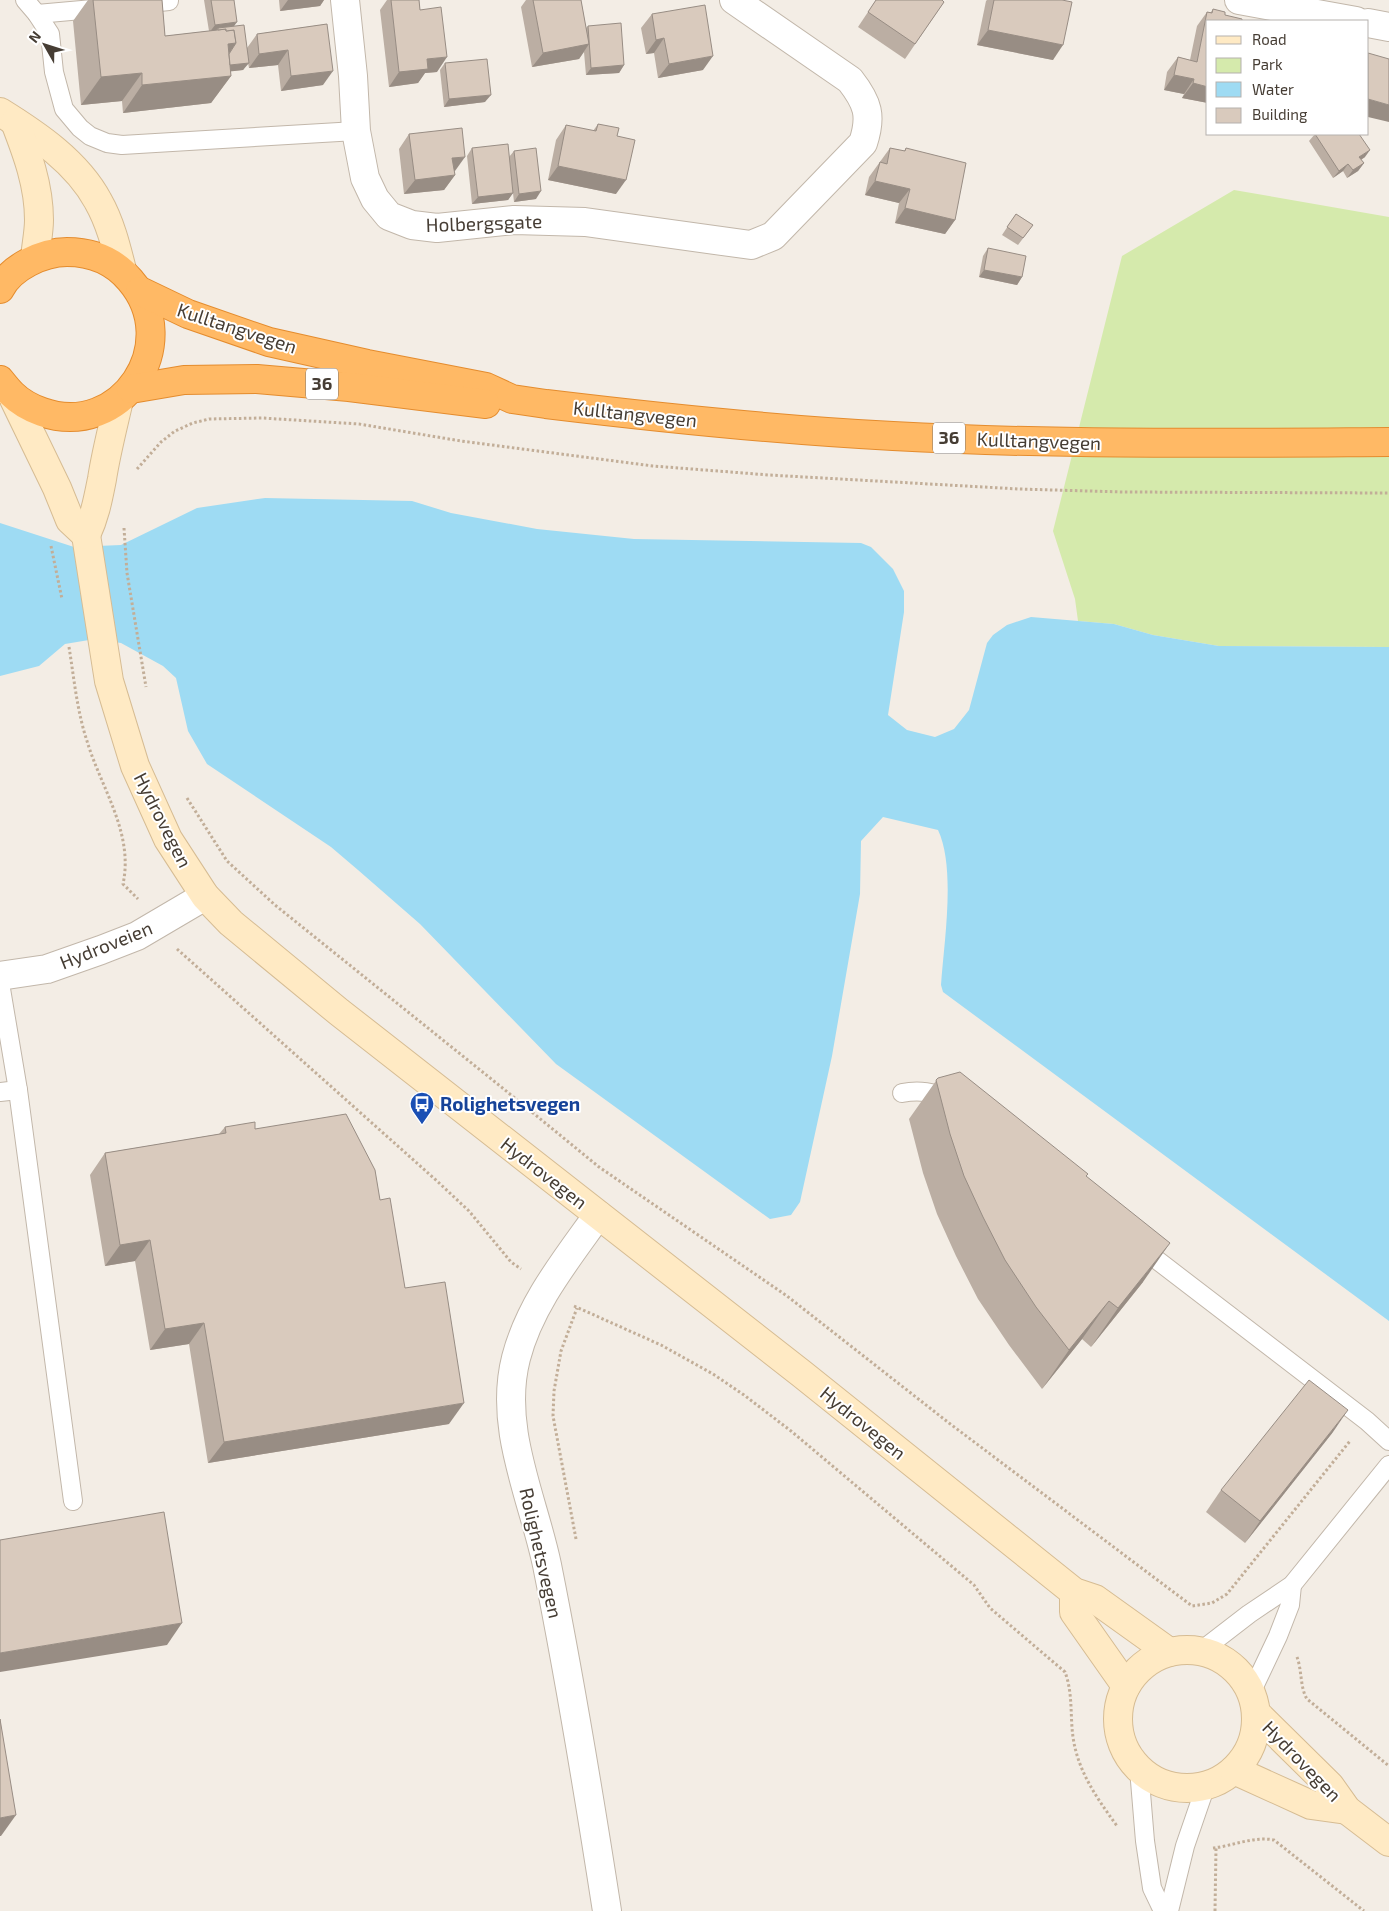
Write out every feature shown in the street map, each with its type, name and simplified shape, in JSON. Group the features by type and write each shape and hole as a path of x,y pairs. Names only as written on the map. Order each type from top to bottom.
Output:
{"highway":[{"name":"36","path":"0,289 19,264 57,252 80,252 102,258 122,270 140,291 150,315 151,341 145,367 125,394 99,411 77,417 53,416 32,408 6,387"},
{"name":"Kulltangvegen","path":"140,291 188,314 269,342 367,364 486,387 512,399"},
{"name":"Kulltangvegen","path":"125,394 184,380 257,379 349,386 484,404 512,399 755,427 893,436 1089,443 1389,442"}],"street":[{"name":"Holbergsgate","path":"345,0 353,76 356,132 365,178 375,199 389,216 412,225 437,228 514,220 585,222 751,245 773,236 862,144 868,126 868,111 861,94 850,80 734,0"},
{"path":"1239,0 1302,6 1352,20"},
{"path":"1369,24 1389,27"},
{"path":"8,117 31,167 39,220 19,264"},
{"path":"8,117 64,157 82,178 98,201 112,231 122,270"},
{"path":"6,387 57,488 70,520 86,535 95,517 125,394"},
{"name":"Hydrovegen","path":"86,535 109,681 135,766 168,839 204,896 231,923 339,1012 810,1380 1074,1592 1096,1598 1169,1652"},
{"name":"Hydroveien","path":"0,976 46,969 137,936 204,896"},
{"name":"Rolighetsvegen","path":"598,1215 547,1287 527,1324 516,1360 511,1401 513,1433 546,1563 571,1688 607,1911"},
{"path":"1074,1592 1074,1612 1126,1686"},
{"path":"1201,1651 1218,1657 1232,1666 1243,1679 1253,1703 1255,1729 1251,1744 1244,1758 1234,1770 1221,1779 1206,1785 1188,1788 1170,1786 1153,1779 1139,1769 1129,1757 1122,1744 1118,1730 1120,1700 1134,1674 1144,1665 1169,1652 1201,1651"},
{"name":"Hydrovegen","path":"1253,1703 1330,1786 1347,1810 1389,1842"},
{"name":"Hydrovegen","path":"1234,1770 1311,1805 1347,1810"}],"lane":[{"path":"25,0 38,14 50,34 54,72 64,109 80,128 96,140 122,145 356,132"},
{"path":"38,14 169,1"},
{"path":"0,983 18,1090 73,1501"},
{"path":"0,1092 18,1090"},
{"path":"902,1093 917,1090 943,1096 958,1108"},
{"path":"1123,1234 1367,1421 1389,1441"},
{"path":"1201,1651 1249,1614 1292,1585 1389,1465"},
{"path":"1253,1703 1290,1605 1292,1585"},
{"path":"1139,1769 1145,1841 1152,1888 1163,1911"},
{"path":"1169,1911 1185,1846 1206,1785"}],"path":[{"path":"135,472 161,442 175,431 184,427 209,419 262,418 359,424 461,441 653,466 769,475 1057,490 1389,493"},
{"path":"125,521 127,573 146,691"},
{"path":"50,542 62,600"},
{"path":"68,638 75,686 87,741 120,826 126,863 123,884 159,923 178,950 438,1181 469,1211 511,1262 577,1308 661,1345 713,1374 744,1395 791,1431 957,1570 974,1585 990,1608 1065,1672"},
{"path":"184,793 206,830 228,861 275,905 599,1167 787,1296 949,1424 1192,1606 1212,1603 1227,1594 1367,1421"},
{"path":"576,1542 554,1416 554,1391 561,1351 577,1308"},
{"path":"1307,1699 1389,1766"},
{"path":"1274,1840 1364,1911"},
{"path":"1215,1911 1216,1848"}],"green space":[{"path":"1234,190 1389,217 1389,647 1219,646 1153,635 1114,624 1078,621 1075,599 1053,531 1122,256"}],"water":[{"path":"265,498 412,501 451,513 537,529 634,539 861,543 871,547 893,569 904,591 904,612 888,715 907,730 935,737 954,729 969,710 987,643 993,635 1007,625 1031,617 1114,624 1153,635 1219,646 1389,647 1389,1321 943,992 941,985 948,884 943,846 938,830 883,817 861,841 860,894 832,1056 800,1202 791,1215 770,1219 556,1064 420,924 358,870 331,847 207,764 188,731 176,678 163,666 121,643 95,639 65,644 39,666 0,676 0,523 74,547 121,545 197,508"}],"building":[{"path":"93,0 162,0 165,36 226,29 226,31 234,30 236,43 228,44 231,76 142,85 142,73 101,77"},
{"path":"211,0 234,0 237,22 215,25"},
{"path":"391,0 419,0 420,10 441,7 447,57 427,59 428,69 399,72"},
{"path":"533,0 581,0 589,44 543,53"},
{"path":"876,0 942,0 944,2 915,44 868,12"},
{"path":"994,0 1062,0 1072,2 1063,45 988,30"},
{"path":"705,5 713,56 669,64 664,38 656,40 652,14"},
{"path":"1213,9 1242,20 1206,20 1206,86 1193,83 1194,79 1174,75 1178,57 1197,62 1207,12 1212,13"},
{"path":"621,23 624,65 591,68 588,26"},
{"path":"327,24 333,71 291,76 288,50 259,54 257,34"},
{"path":"244,25 249,63 230,65 229,54 236,43 234,30 218,30 218,28"},
{"path":"1369,53 1389,59 1389,105 1369,99"},
{"path":"487,59 491,95 449,99 445,63"},
{"path":"598,124 619,128 617,136 635,140 626,180 558,166 566,125 596,131"},
{"path":"462,128 465,157 452,158 455,175 415,180 409,134"},
{"path":"1316,135 1360,135 1370,150 1359,157 1364,163 1353,170 1348,164 1339,171"},
{"path":"508,144 513,193 478,197 472,148"},
{"path":"536,148 541,191 519,194 514,151"},
{"path":"890,148 905,151 906,148 966,163 955,220 905,208 910,189 875,181 880,162 887,164"},
{"path":"1016,214 1033,225 1023,238 1007,227"},
{"path":"988,248 1026,256 1022,277 984,270"},
{"path":"960,1072 1088,1174 1086,1176 1170,1243 1118,1308 1109,1301 1069,1350 1036,1307 1005,1260 964,1176 950,1134 936,1080"},
{"path":"346,1114 375,1170 380,1200 390,1198 405,1288 445,1282 464,1403 224,1442 204,1323 165,1329 150,1240 120,1245 105,1153 226,1133 225,1127 255,1122 255,1129"},
{"path":"1309,1380 1348,1410 1260,1521 1221,1490"},
{"path":"164,1512 182,1623 0,1653 0,1540"},
{"path":"0,1719 16,1815 0,1818"}],"place":[{"name":"Rolighetsvegen","path":"422,1125"}]}
